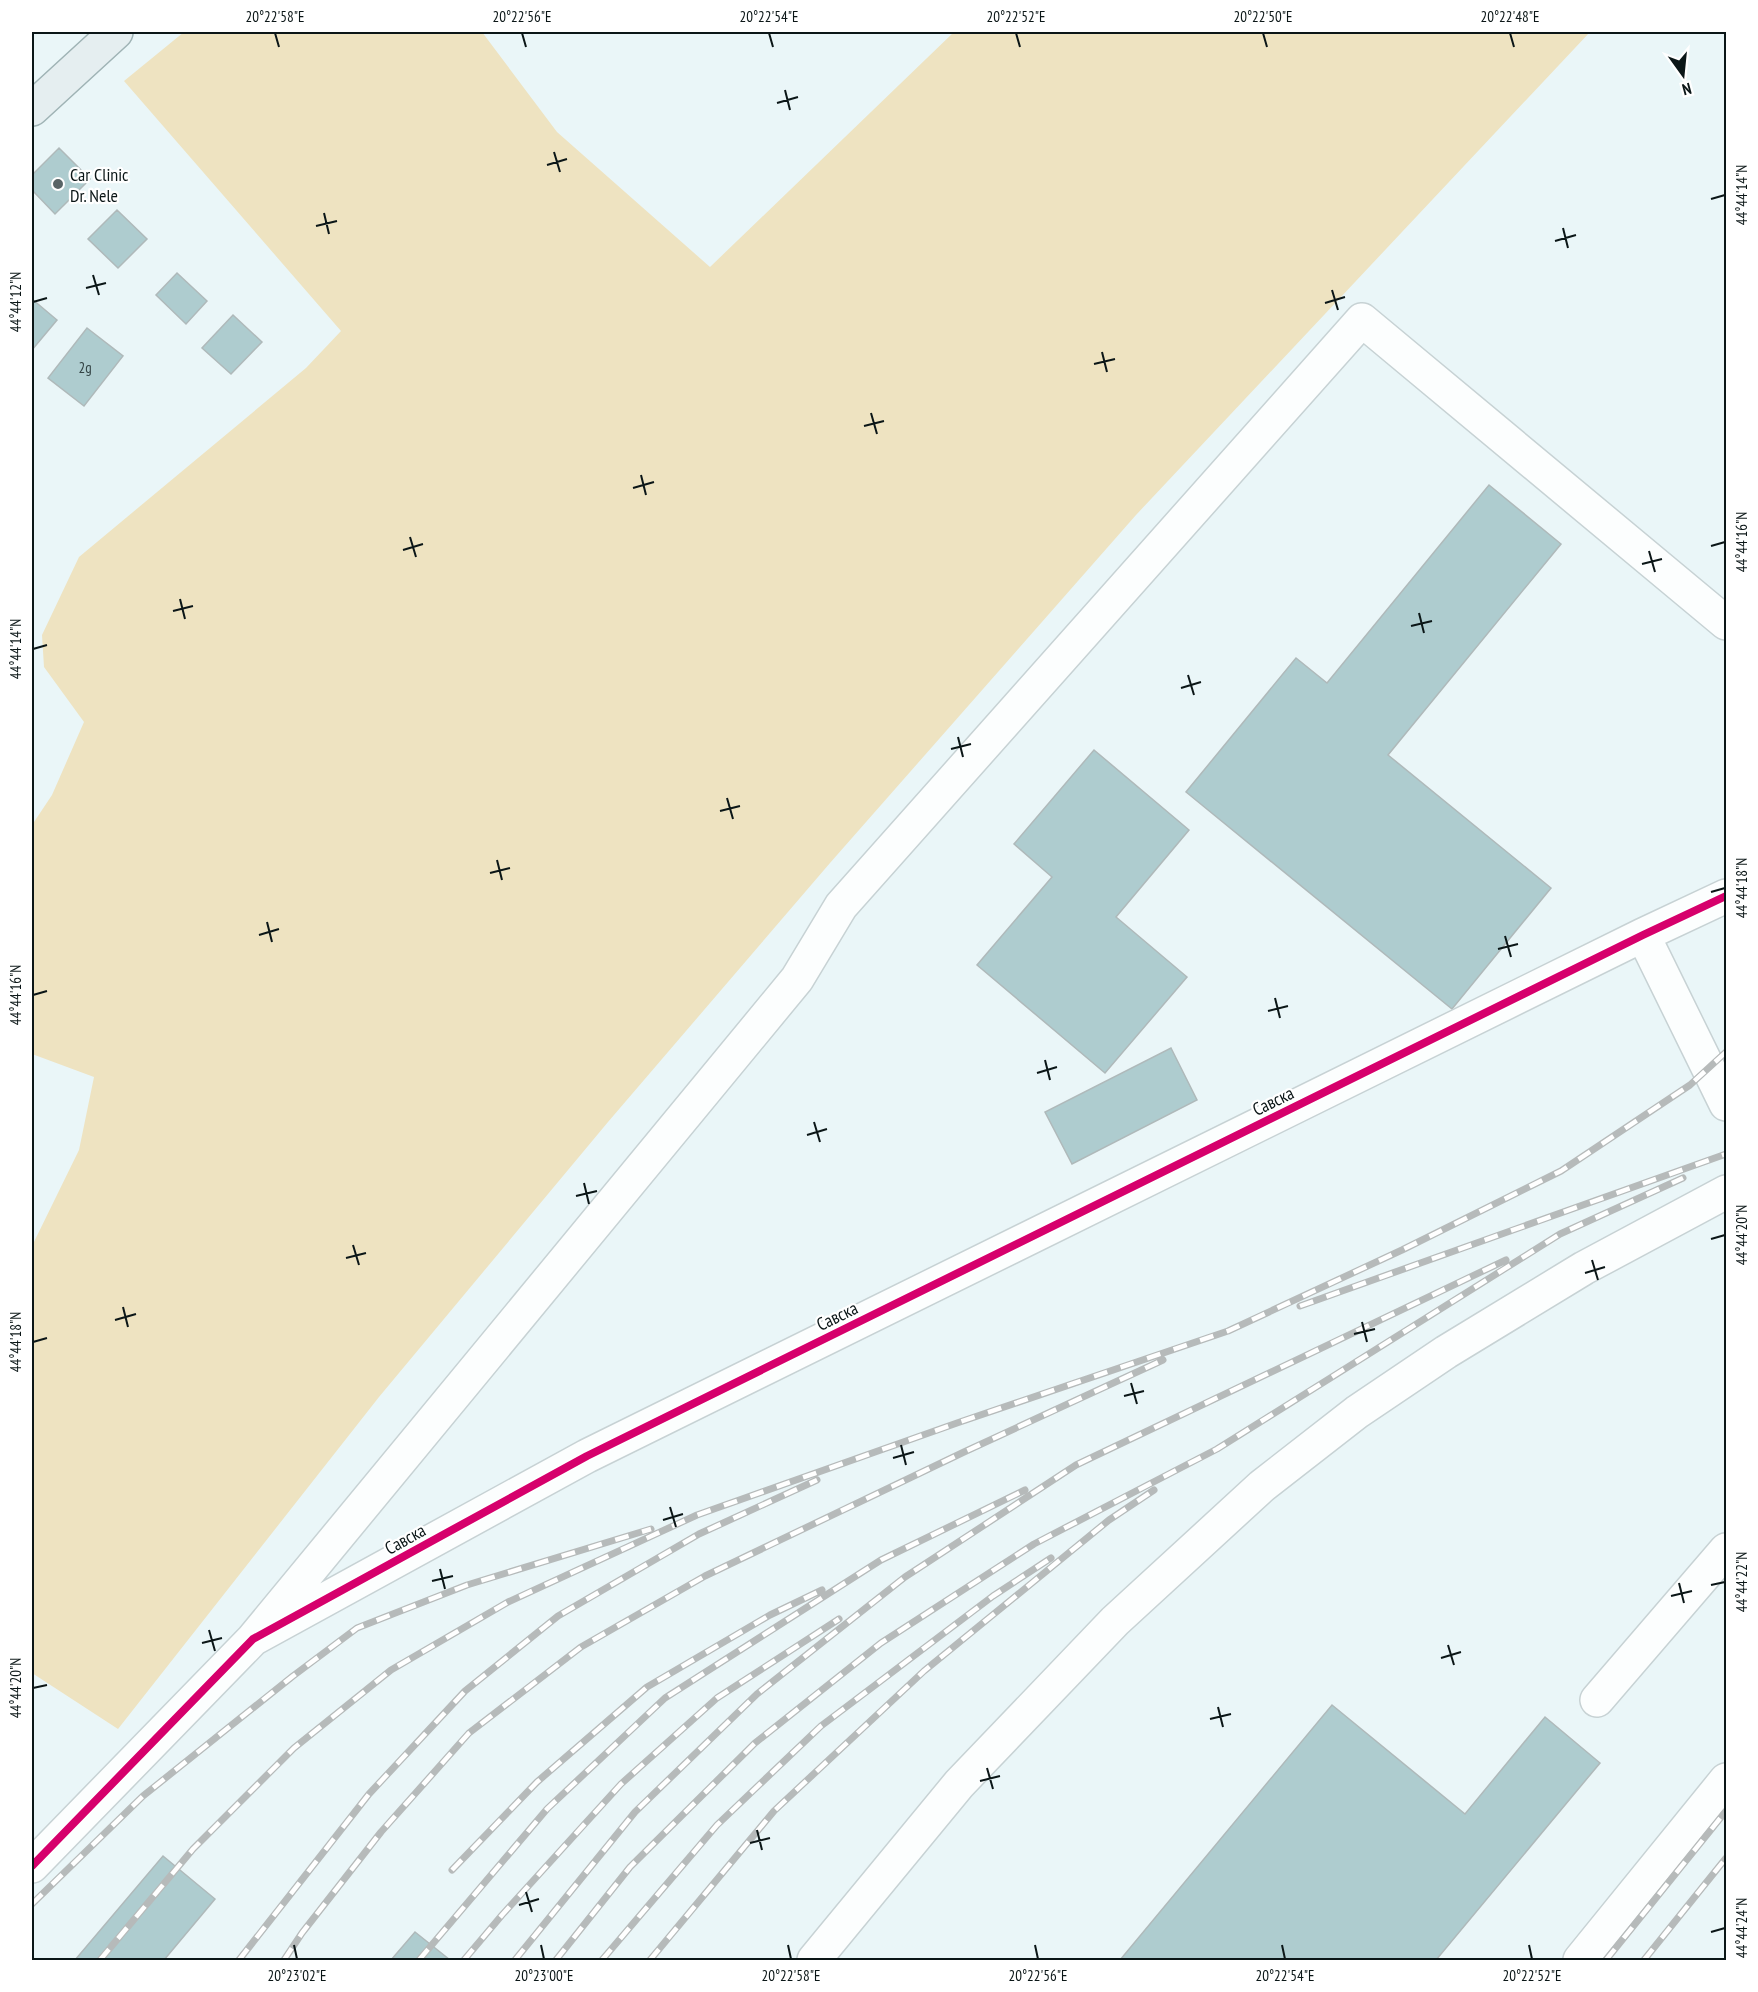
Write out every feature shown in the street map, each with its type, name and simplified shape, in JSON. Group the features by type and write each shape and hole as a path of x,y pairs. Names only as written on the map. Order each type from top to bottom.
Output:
{"main road":[{"path":"32,109 116,32"}],"street":[{"path":"253,1639 797,979 841,906 1362,320 1726,623"},
{"name":"Савска","path":"32,1866 253,1639 587,1456 1726,896"},
{"path":"1643,935 1726,1104"},
{"path":"814,1960 959,1784 1115,1621 1262,1486 1357,1412 1446,1352 1584,1268 1726,1192"},
{"path":"1597,1700 1726,1550"},
{"path":"1580,1960 1726,1780"}],"shaded area":[{"path":"184,32 482,32 557,132 710,267 954,32 1590,32 1136,515 830,863 608,1122 379,1397 118,1729 32,1673 32,1246 79,1150 94,1077 32,1054 32,825 52,795 84,722 44,667 42,635 79,557 306,368 341,331 124,81"}],"building":[{"name":"Car Clinic Dr. Nele","path":"59,148 90,179 55,214 32,190 32,175"},
{"path":"117,210 147,239 118,268 88,239"},
{"path":"177,273 207,301 186,324 156,295"},
{"path":"32,299 57,320 32,350"},
{"path":"233,315 262,342 231,374 202,348"},
{"path":"87,328 123,356 84,406 48,378"},
{"path":"1489,485 1561,544 1388,755 1551,888 1452,1009 1186,792 1296,658 1327,683"},
{"path":"1094,750 1189,830 1116,917 1187,977 1105,1073 977,965 1052,877 1014,844"},
{"path":"1171,1048 1197,1100 1072,1164 1045,1112"},
{"path":"1332,1705 1465,1814 1545,1717 1600,1763 1436,1960 1120,1960"},
{"path":"163,1856 215,1899 164,1960 75,1960"},
{"path":"415,1932 450,1960 391,1960"}],"railway":[{"path":"100,1960 193,1849 294,1748 391,1670 508,1602 697,1515 957,1423 1228,1331 1402,1250 1561,1171 1690,1085 1726,1052"},
{"path":"1300,1306 1726,1154"},
{"path":"556,1960 630,1867 755,1743 881,1643 1034,1544 1217,1449 1560,1234 1683,1178"},
{"path":"515,1960 635,1812 757,1694 905,1577 1076,1465 1506,1260"},
{"path":"284,1960 302,1933 381,1832 469,1733 581,1647 705,1576 1163,1360"},
{"path":"239,1960 369,1794 465,1691 558,1616 699,1534 817,1480"},
{"path":"419,1960 547,1809 665,1698 881,1560 1025,1490"},
{"path":"650,1960 774,1811 924,1671 1109,1520 1154,1490"},
{"path":"32,1904 143,1796 357,1628 467,1585 651,1529"},
{"path":"602,1960 717,1825 821,1726 993,1596 1051,1558"},
{"path":"452,1870 537,1782 647,1687 770,1615 822,1590"},
{"path":"464,1960 621,1784 717,1698 839,1619"},
{"path":"1606,1960 1726,1811"},
{"path":"1644,1960 1726,1858"}],"cycle path":[{"path":"32,1866 253,1639 587,1456 1726,896"}],"place":[{"name":"Car Clinic Dr. Nele","path":"58,184"}]}
